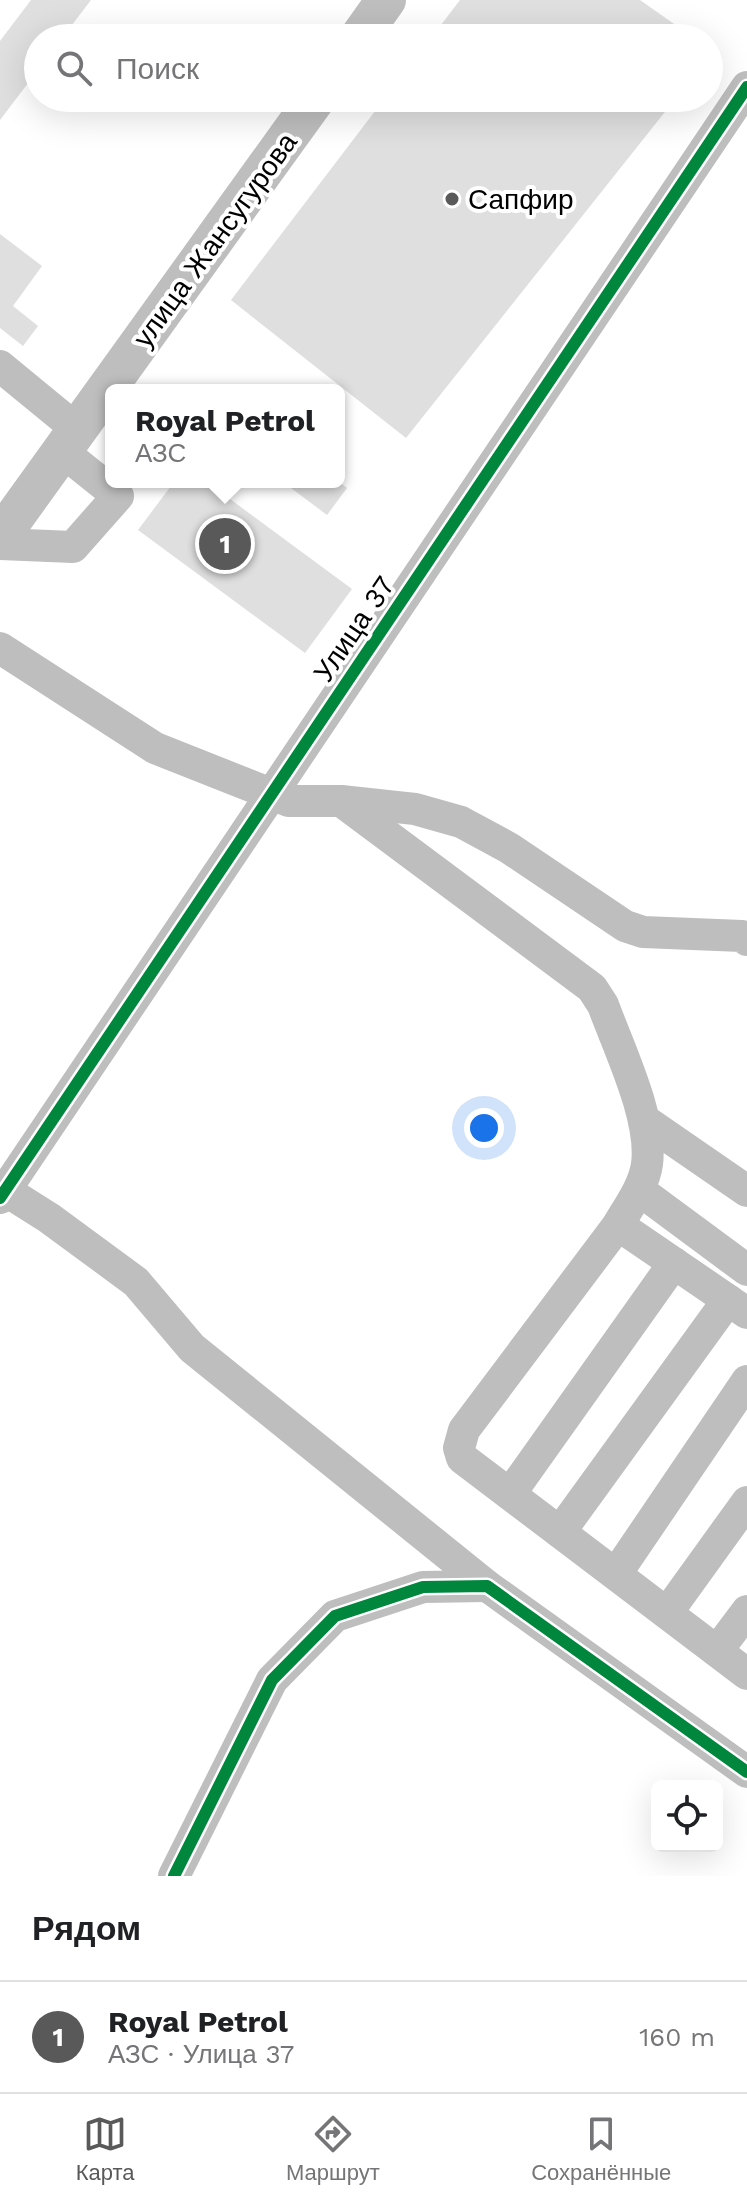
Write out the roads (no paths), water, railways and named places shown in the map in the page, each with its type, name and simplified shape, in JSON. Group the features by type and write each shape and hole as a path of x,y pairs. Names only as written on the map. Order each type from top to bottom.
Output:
{"main road":[{"path":"369,24 386,0"},
{"name":"улица Жансугурова","path":"112,384 306,112"},
{"name":"улица Жансугурова","path":"0,537 105,394"}],"street":[{"name":"Улица 37","path":"6,1194 747,87"},
{"path":"0,366 105,481"},
{"path":"0,544 73,547 118,496 111,488"},
{"path":"0,648 155,748 289,801 341,801 415,809 461,822 509,848 625,926 643,932 745,937"},
{"path":"289,801 259,850 6,1194 49,1218 136,1282 192,1348 487,1586 747,1772"},
{"path":"341,801 592,988 603,1005 644,1120 647,1166 639,1190 618,1225 464,1430 459,1448 462,1458 747,1674"},
{"path":"644,1120 747,1191"},
{"path":"639,1190 747,1270"},
{"path":"560,1532 737,1306 618,1225"},
{"path":"510,1494 674,1263"},
{"path":"616,1574 747,1381"},
{"path":"667,1613 747,1502"},
{"path":"174,1876 272,1680 335,1616 423,1587 487,1586"},
{"path":"717,1651 747,1611"}],"place":[{"name":"Сапфир","path":"452,199"},
{"name":"Royal Petrol","path":"225,544"}]}
